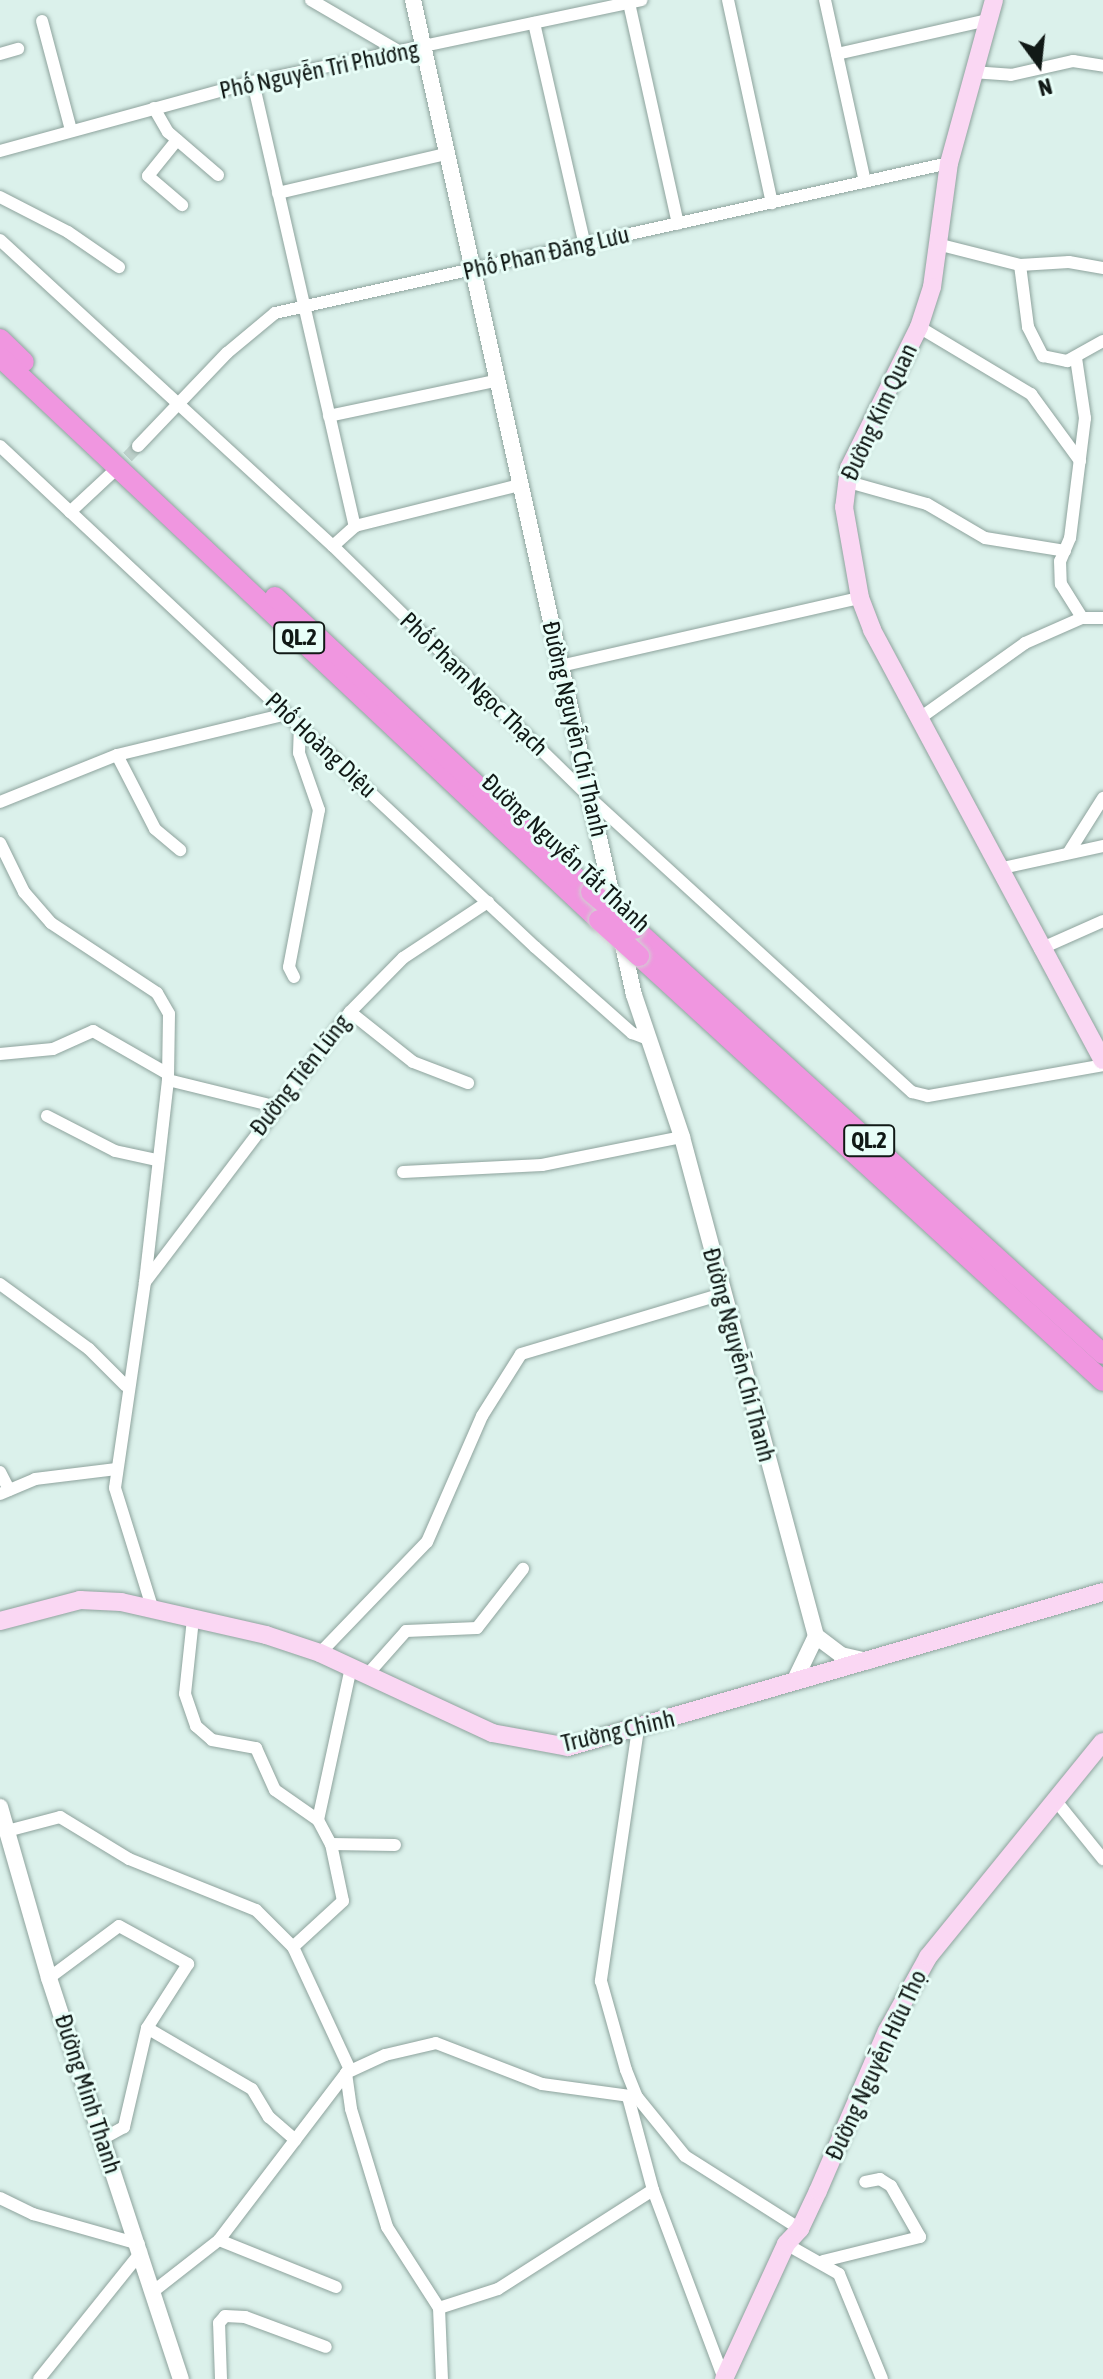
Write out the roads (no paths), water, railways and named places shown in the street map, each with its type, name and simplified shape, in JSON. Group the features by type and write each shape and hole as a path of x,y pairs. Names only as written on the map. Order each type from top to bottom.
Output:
{"highway":[{"name":"Đường Nguyễn Tất Thành","path":"0,339 591,892 1103,1354"},
{"name":"Đường Nguyễn Tất Thành","path":"0,357 599,920 1103,1381"}],"main road":[{"name":"Đường Kim Quan","path":"994,0 949,163 941,245 919,327 845,481 847,536 860,598 998,869 1103,1063"},
{"name":"Trường Chinh","path":"0,1621 80,1600 153,1610 320,1653 492,1733 546,1747 568,1747 1103,1592"},
{"name":"Đường Nguyễn Hữu Thọ","path":"724,2379 786,2244 800,2229 887,2031 928,1957 1103,1742"}],"street":[{"path":"311,0 400,52"},
{"name":"Đường Nguyễn Chí Thanh","path":"413,0 470,270 645,1038 682,1137 816,1636"},
{"path":"728,0 772,203"},
{"path":"825,0 865,182"},
{"path":"635,1 678,224"},
{"name":"Phố Nguyễn Tri Phương","path":"0,151 253,82 635,1"},
{"path":"837,54 988,20"},
{"path":"42,21 71,130"},
{"path":"534,23 585,245"},
{"path":"0,54 18,49"},
{"path":"972,72 1011,75 1073,61 1103,66"},
{"path":"253,82 355,526"},
{"path":"154,108 177,140 218,175"},
{"path":"177,140 148,176 182,205"},
{"path":"278,193 445,154"},
{"name":"Phố Phan Đăng Lưu","path":"138,446 253,327 275,313 949,163"},
{"path":"0,197 68,232 119,267"},
{"name":"Phố Phạm Ngọc Thạch","path":"0,240 333,546 591,799 912,1092 928,1096 1103,1063"},
{"path":"941,245 1020,265 1069,262 1103,268"},
{"path":"1020,265 1035,345 1057,363 1076,358 1103,341"},
{"path":"919,327 1031,394 1080,461"},
{"path":"1076,358 1085,406 1080,461 1065,551 1060,561 1061,584 1082,618"},
{"path":"329,416 495,381"},
{"name":"Phố Hoàng Diệu","path":"0,446 488,902 632,1033 645,1038"},
{"path":"70,512 112,473"},
{"path":"845,481 927,504 952,523 985,538 1065,551"},
{"path":"333,546 355,526 519,485"},
{"path":"560,666 860,598"},
{"path":"920,718 1025,643 1082,618 1103,618"},
{"path":"0,802 117,755 287,714"},
{"path":"294,977 289,967 319,810 299,753 300,727"},
{"path":"117,755 155,829 180,850"},
{"path":"1069,852 1103,798"},
{"path":"0,843 24,892 51,923 165,1003 169,1014 168,1077 145,1282 126,1386 115,1488 153,1610"},
{"path":"998,869 1103,846"},
{"name":"Đường Tiên Lũng","path":"145,1282 274,1106 350,1012 403,958 488,902"},
{"path":"1040,949 1103,921"},
{"path":"350,1012 413,1062 468,1083"},
{"path":"0,1054 53,1049 93,1031 168,1077 274,1106"},
{"path":"47,1116 115,1151 157,1160"},
{"path":"403,1172 542,1165 682,1137"},
{"path":"0,1284 89,1349 126,1386"},
{"path":"320,1653 427,1542 482,1416 521,1354 722,1294"},
{"path":"0,1472 4,1492 56,1475 116,1469"},
{"path":"318,1820 359,1671 406,1631 477,1628 523,1569"},
{"path":"193,1619 185,1694 196,1726 212,1740 256,1748 275,1790 318,1820 331,1844 343,1901 293,1947"},
{"path":"794,1682 816,1636 841,1655 869,1662"},
{"path":"638,1729 601,1981 633,2097 653,2190 724,2379"},
{"path":"1056,1801 1103,1859"},
{"name":"Đường Minh Thanh","path":"0,1807 49,1978 155,2290 181,2379"},
{"path":"7,1831 60,1817 129,1859 248,1906 293,1947 348,2071 351,2109 387,2227 439,2308 442,2379"},
{"path":"331,1844 395,1845"},
{"path":"49,1978 113,1928 124,1926 189,1967 147,2028 124,2127 102,2139"},
{"path":"147,2028 252,2089 269,2117 295,2140"},
{"path":"155,2290 219,2240 348,2071 421,2043 436,2043 527,2080 633,2097 685,2156 800,2229"},
{"path":"823,2261 920,2237 891,2186 880,2179 865,2182"},
{"path":"439,2308 498,2289 653,2190"},
{"path":"0,2198 15,2208 140,2248 39,2379"},
{"path":"219,2240 336,2287"},
{"path":"786,2244 823,2261 839,2274 882,2379"},
{"path":"221,2379 219,2323 225,2316 245,2317 326,2347"}],"tunnel":[{"path":"115,470 138,446"}]}
